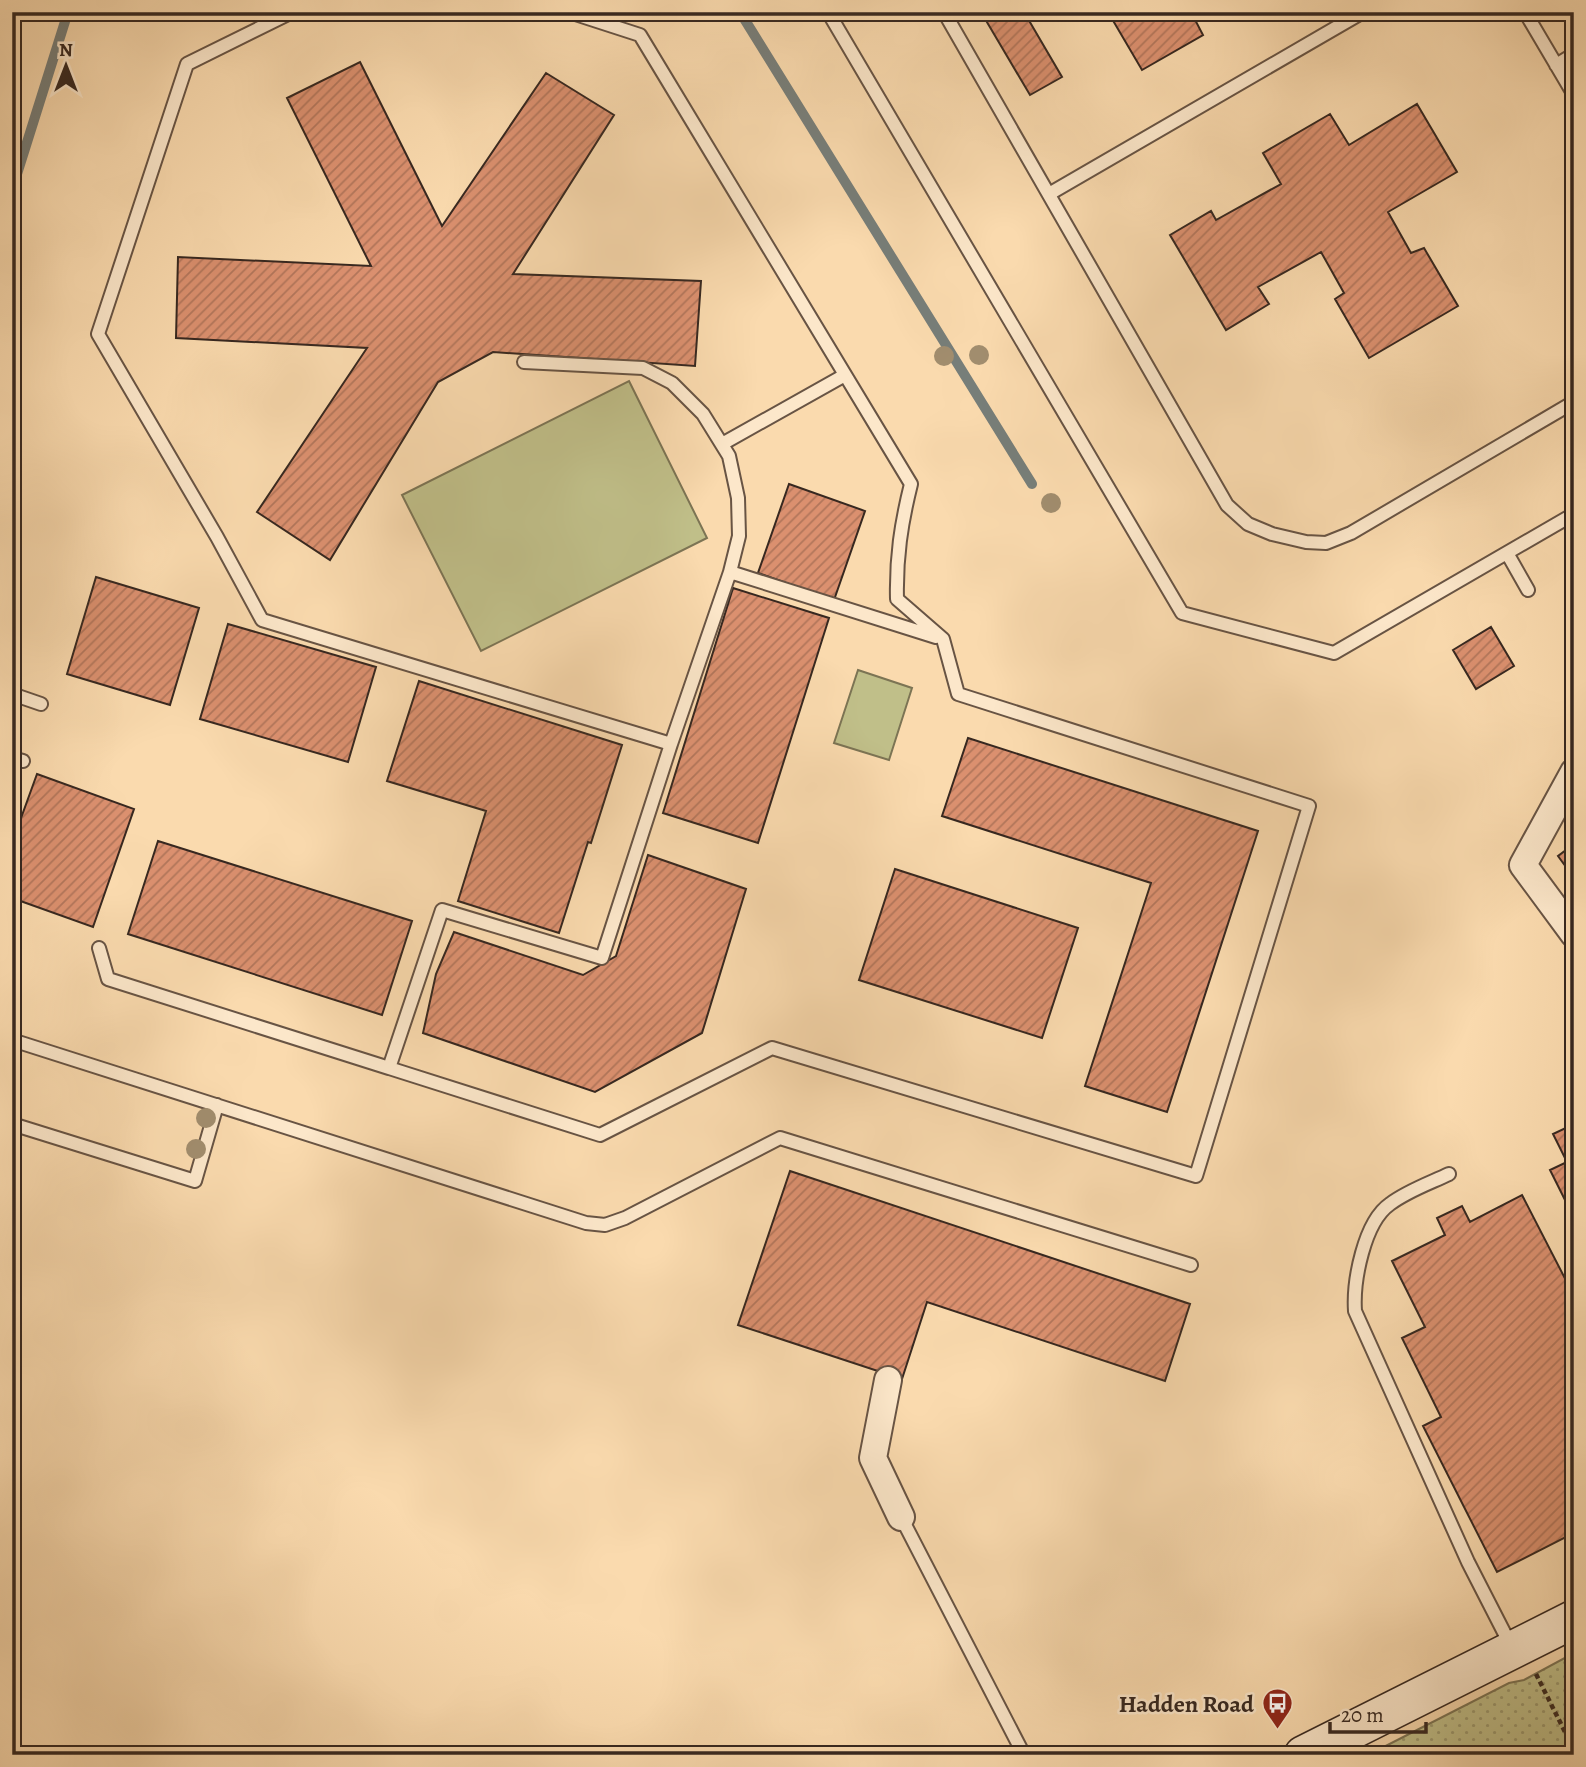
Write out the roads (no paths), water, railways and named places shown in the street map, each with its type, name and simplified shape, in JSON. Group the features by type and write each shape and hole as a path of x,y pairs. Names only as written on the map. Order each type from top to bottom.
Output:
{"street":[{"path":"1574,772 1524,865 1574,934"},
{"path":"888,1380 873,1458 901,1517"},
{"path":"1303,1755 1574,1619"}],"lane":[{"path":"292,12 187,64 98,334 217,537 262,620 671,744"},
{"path":"99,948 108,979 600,1135 772,1048 1196,1176 1309,806 958,694 943,639 897,599 896,562 911,484 640,35 569,12"},
{"path":"828,12 1182,612 1334,653 1574,514"},
{"path":"944,12 1227,505 1248,524 1272,534 1306,542 1326,543 1351,533 1574,402"},
{"path":"1049,194 1363,12"},
{"path":"1525,12 1574,95"},
{"path":"1556,65 1574,54"},
{"path":"389,1068 442,909 602,958 730,572 739,537 738,498 729,456 703,414 672,383 643,368 524,362"},
{"path":"722,444 845,375"},
{"path":"1507,553 1528,590"},
{"path":"730,572 943,639"},
{"path":"12,694 41,704"},
{"path":"12,1040 586,1223 606,1226 625,1219 780,1138 1191,1265"},
{"path":"12,1124 195,1181 217,1105"},
{"path":"1449,1174 1388,1205 1378,1219 1367,1238 1358,1265 1354,1311 1468,1562 1513,1650"},
{"path":"901,1517 1024,1755"}],"waterway":[{"path":"12,190 68,12"},
{"path":"740,12 1032,484"}],"place":[{"name":"Hadden Road","path":"1277,1731"}]}
